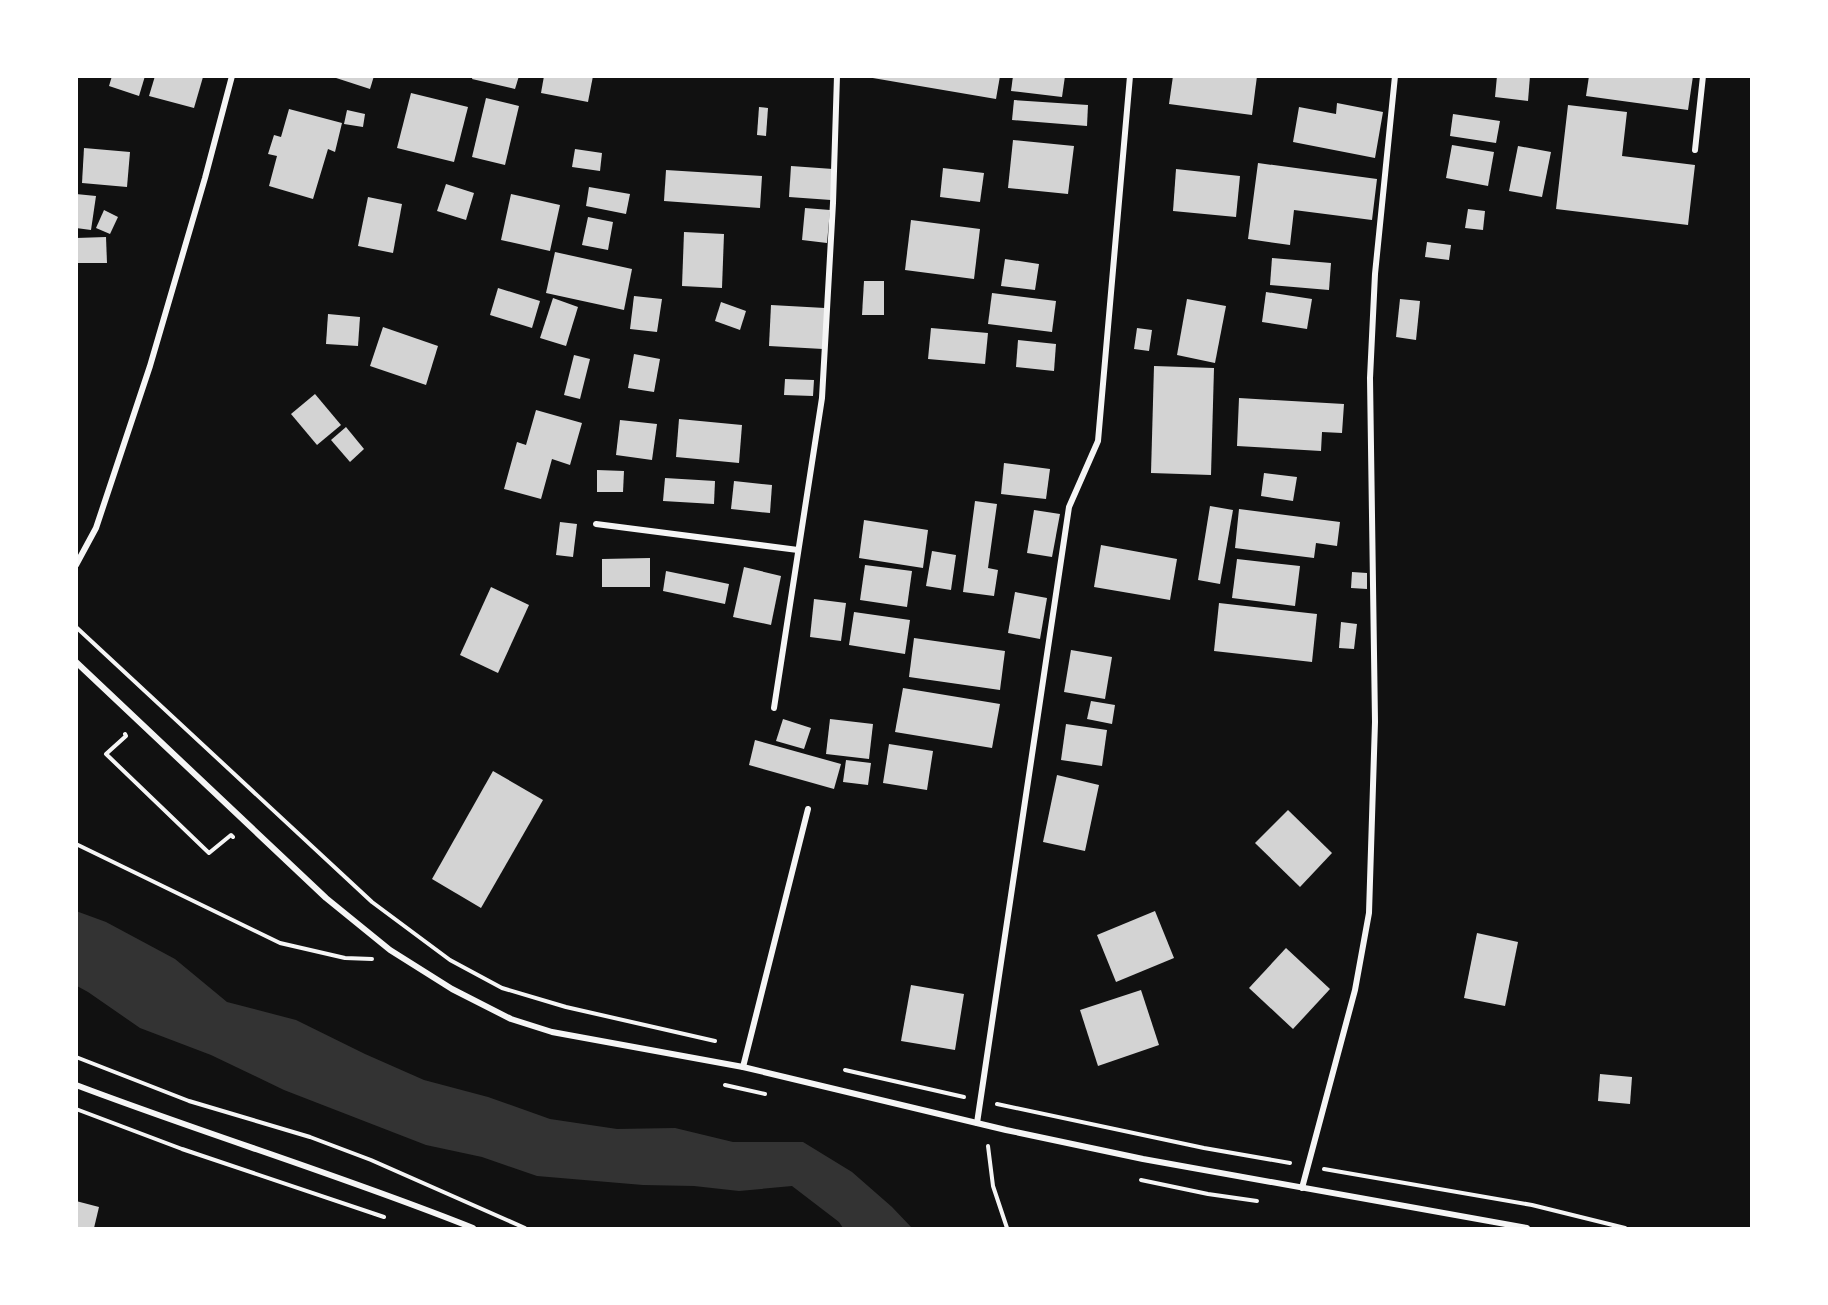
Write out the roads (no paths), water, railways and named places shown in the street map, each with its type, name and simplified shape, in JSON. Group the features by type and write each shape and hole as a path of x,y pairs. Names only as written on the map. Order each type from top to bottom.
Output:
{"street":[{"path":"76,565 96,528 150,366 232,76"},
{"path":"774,708 822,398 833,203 837,76"},
{"path":"977,1123 1069,507 1098,441 1130,76"},
{"path":"1302,1188 1355,990 1369,913 1375,722 1370,378 1375,274 1395,76"},
{"path":"1695,150 1703,76"},
{"path":"596,524 798,550"},
{"path":"76,662 326,898 390,950 452,988 511,1019 552,1032 743,1067 977,1123 1143,1159 1527,1228"},
{"path":"743,1067 808,809"},
{"path":"76,1085 399,1198 473,1228"}]}
